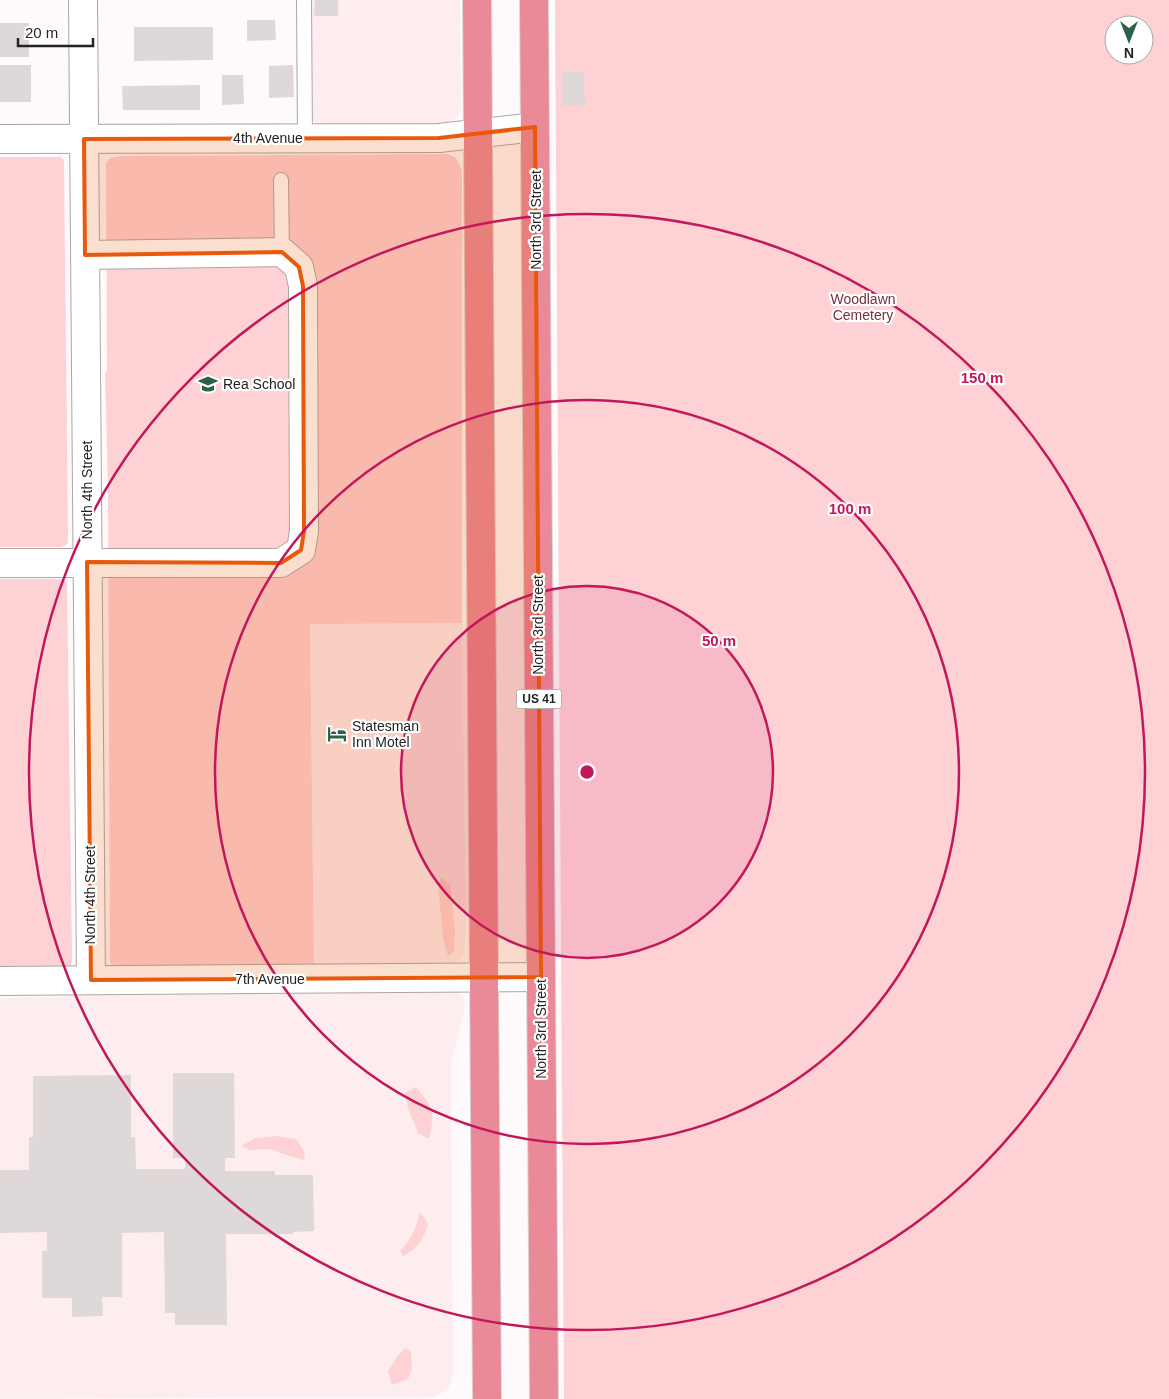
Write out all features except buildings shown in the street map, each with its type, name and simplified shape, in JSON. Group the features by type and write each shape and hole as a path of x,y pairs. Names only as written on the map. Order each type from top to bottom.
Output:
{"highway":[{"path":"477,0 487,1399"},
{"name":"North 3rd Street","path":"534,0 544,1399"}],"street":[{"name":"North 4th Street","path":"83,0 91,980"},
{"name":"4th Avenue","path":"0,139 439,138 535,127"},
{"path":"0,563 281,563 301,550 304,531 302,286 299,267 282,252 85,256"},
{"name":"7th Avenue","path":"0,981 541,977"}],"lane":[{"path":"304,0 305,138"},
{"path":"281,180 282,252"}],"highlighted area":[{"path":"535,127 541,977 91,980 87,562 281,563 301,550 304,531 303,286 299,267 282,252 85,255 84,139 439,138"}],"shaded area":[{"path":"311,0 460,0 461,107 459,115 454,120 439,124 316,124 313,119"},
{"path":"462,623 466,935 463,956 456,963 439,968 314,970 310,624"},
{"path":"453,989 462,996 465,1002 464,1013 451,1062 453,1373 447,1390 435,1397 0,1399 0,998 55,997 146,991"}],"green space":[{"name":"Woodlawn Cemetery","path":"555,0 1169,0 1169,1399 564,1399"},
{"path":"448,154 456,158 462,170 462,623 310,624 314,970 113,967 110,962 108,487 105,373 107,370 106,163 110,158 122,156"},
{"path":"0,157 61,157 64,161 68,542 61,547 0,547"},
{"path":"0,579 61,579 67,582 72,957 71,965 68,968 0,970"},
{"path":"441,878 450,884 455,930 454,951 448,956 443,938 438,885"},
{"path":"415,1087 426,1099 431,1110 432,1123 429,1139 418,1133 408,1108 405,1093"},
{"path":"276,1136 296,1139 304,1151 305,1161 269,1149 250,1150 241,1146 256,1138"},
{"path":"420,1212 428,1224 426,1230 416,1247 403,1256 400,1251 413,1233"},
{"path":"406,1348 411,1352 412,1368 408,1379 392,1385 388,1371 398,1355"}],"place":[{"name":"Rea School","path":"208,384"},
{"name":"Statesman Inn Motel","path":"337,734"}]}
